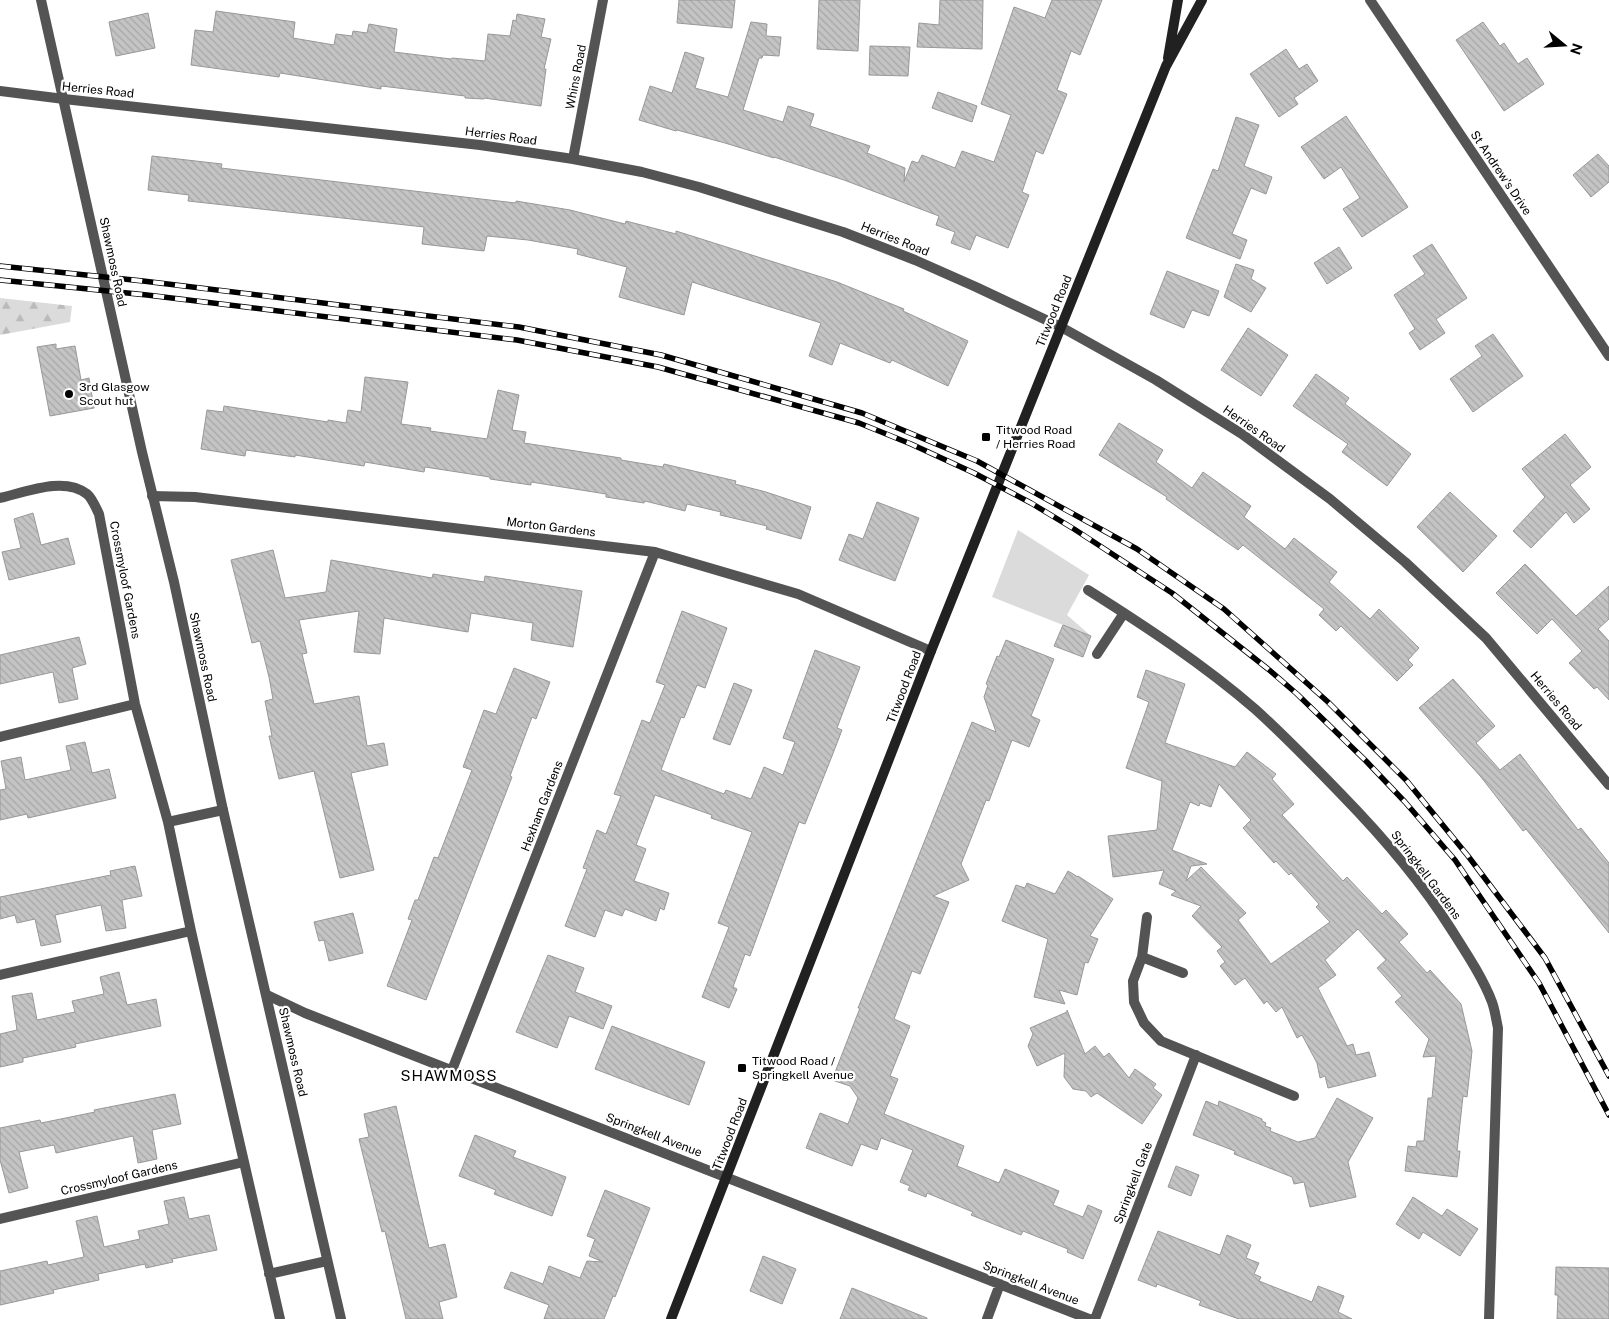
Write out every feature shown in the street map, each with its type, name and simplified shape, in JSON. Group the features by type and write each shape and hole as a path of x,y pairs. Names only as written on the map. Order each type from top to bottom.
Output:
{"main road":[{"name":"Titwood Road","path":"1166,66 1178,0"},
{"name":"Titwood Road","path":"671,1319 931,651 1166,66 1202,0"}],"street":[{"name":"Shawmoss Road","path":"41,0 152,496 174,582 223,810 341,1319"},
{"name":"Whins Road","path":"573,159 603,0"},
{"name":"St Andrew's Drive","path":"1373,1 1609,356"},
{"name":"Herries Road","path":"0,90 64,99 480,145 573,159 642,172 699,187 843,232 915,260 1061,328 1156,380 1242,434 1330,499 1405,562 1486,638 1609,785"},
{"name":"Crossmyloof Gardens","path":"0,498 59,484 70,486 88,494 99,514 135,704 168,822 191,931 280,1319"},
{"name":"Morton Gardens","path":"152,496 195,497 654,552 798,594 931,651"},
{"name":"Hexham Gardens","path":"452,1070 654,552"},
{"name":"Springkell Gardens","path":"1088,590 1216,678 1254,708 1293,744 1360,813 1410,871 1438,909 1470,960 1492,1002 1498,1028 1489,1319"},
{"path":"1097,654 1124,613"},
{"path":"0,737 135,704"},
{"path":"168,822 223,810"},
{"path":"1146,917 1142,957 1133,981 1134,1002 1144,1023 1161,1041 1294,1096"},
{"path":"0,975 191,931"},
{"path":"1142,957 1183,973"},
{"name":"Springkell Avenue","path":"267,995 305,1013 727,1176 1089,1319"},
{"name":"Springkell Gate","path":"1095,1319 1196,1055"},
{"name":"Crossmyloof Gardens","path":"0,1219 244,1162"},
{"path":"269,1274 327,1261"},
{"path":"987,1319 1000,1284"}],"green space":[{"path":"0,298 72,306 70,322 0,335"},
{"path":"1018,530 1089,575 1067,615 1091,636 992,597"}],"building":[{"path":"679,0 735,0 732,28 677,23"},
{"path":"819,0 860,0 858,51 817,49"},
{"path":"940,0 983,0 982,49 917,47 919,23 939,25"},
{"path":"1052,0 1102,0 1080,55 1071,51 1057,90 1067,94 1043,154 1036,151 1022,192 1029,195 1008,248 976,235 970,250 951,243 955,232 936,225 939,216 844,180 774,157 639,120 650,86 672,93 685,52 704,58 695,88 728,97 751,22 767,24 766,36 781,37 779,56 763,55 762,58 759,58 743,110 783,122 788,106 814,114 810,126 870,146 867,153 905,168 904,182 912,161 918,163 922,155 955,168 962,151 994,162 1011,115 981,104 1014,7 1045,18"},
{"path":"216,11 295,22 293,38 334,45 336,34 352,36 353,31 367,33 369,24 397,29 394,52 485,61 488,34 510,36 513,20 516,21 517,14 545,19 541,37 551,39 544,69 546,69 541,106 381,86 381,89 280,73 279,77 191,65 195,30 213,32"},
{"path":"148,13 155,48 116,56 109,22"},
{"path":"1483,22 1500,46 1504,43 1518,64 1527,58 1544,84 1504,111 1456,40"},
{"path":"870,46 910,47 908,76 869,75"},
{"path":"1286,49 1299,69 1307,64 1318,81 1294,98 1298,104 1279,117 1250,74"},
{"path":"938,92 977,106 972,122 932,108"},
{"path":"1346,116 1408,207 1362,237 1343,209 1360,198 1341,167 1324,179 1301,147"},
{"path":"1236,117 1259,125 1244,166 1272,177 1266,194 1251,188 1232,234 1247,240 1240,259 1186,238 1213,169 1218,171"},
{"path":"1598,154 1609,166 1609,182 1591,197 1573,175"},
{"path":"152,156 222,164 221,168 516,203 516,201 570,210 625,224 626,221 676,234 676,231 837,282 904,309 903,311 968,341 948,386 892,360 890,363 840,343 832,365 809,356 821,323 692,282 684,315 619,297 627,267 577,254 578,249 528,240 487,236 484,251 422,244 424,227 188,201 189,195 148,190"},
{"path":"1432,244 1467,298 1436,319 1445,333 1420,350 1409,333 1415,329 1394,295 1425,274 1413,256"},
{"path":"1339,247 1352,268 1327,284 1314,263"},
{"path":"1236,264 1254,270 1251,279 1266,288 1251,312 1224,297"},
{"path":"1167,271 1219,291 1209,316 1192,310 1184,328 1150,314"},
{"path":"1248,328 1288,355 1261,396 1221,370"},
{"path":"1493,334 1523,376 1473,412 1450,379 1482,356 1475,346"},
{"name":"3rd Glasgow Scout hut","path":"56,344 56,349 75,346 81,380 89,378 94,408 50,416 37,347"},
{"path":"1316,374 1349,398 1345,404 1411,454 1387,486 1342,452 1348,444 1293,406"},
{"path":"365,377 408,382 401,424 431,428 430,431 487,439 498,390 519,395 512,430 526,432 524,443 621,458 621,460 663,467 664,464 736,481 735,484 811,507 801,539 766,529 767,526 720,515 721,512 687,504 685,511 645,501 644,503 606,497 606,494 531,482 531,485 490,479 490,477 425,467 424,472 365,462 364,466 295,455 295,457 246,450 245,456 201,449 207,410 223,412 224,406 346,423 348,410 361,412"},
{"path":"1119,423 1163,450 1156,462 1192,488 1203,472 1251,506 1244,517 1285,549 1294,538 1337,572 1329,582 1370,619 1379,609 1419,648 1408,660 1413,665 1397,681 1341,626 1336,631 1319,615 1324,609 1243,545 1238,550 1166,499 1167,497 1099,455"},
{"path":"1565,434 1591,467 1570,485 1590,509 1574,523 1566,512 1531,548 1513,531 1545,497 1522,469"},
{"path":"1450,492 1497,536 1463,572 1417,527"},
{"path":"877,502 919,518 895,581 839,560 849,534 863,539"},
{"path":"33,513 41,545 68,538 75,564 9,580 2,552 21,548 14,519"},
{"path":"273,550 285,598 326,592 331,560 432,578 433,574 484,582 485,576 582,591 573,647 531,640 533,623 471,613 468,632 384,618 380,654 354,652 359,611 299,620 307,653 302,654 314,704 359,696 367,746 384,743 388,765 351,773 374,870 340,878 314,771 279,779 269,736 272,736 265,701 273,699 269,677 260,641 252,643 231,560"},
{"path":"1525,564 1576,616 1609,586 1609,619 1598,629 1609,641 1609,700 1597,687 1594,689 1569,663 1582,651 1552,619 1537,634 1496,593"},
{"path":"682,611 727,628 705,688 697,685 684,718 681,717 661,770 724,794 726,790 751,799 764,767 783,775 795,742 783,738 815,650 860,667 837,728 842,730 805,824 799,822 750,956 745,954 733,987 737,989 729,1008 702,997 729,927 718,923 752,832 711,818 712,815 655,795 636,845 646,849 634,881 669,893 664,910 660,908 656,921 625,909 622,916 605,910 595,937 565,926 587,869 583,868 597,830 606,834 621,796 614,794 642,720 650,723 665,685 656,682"},
{"path":"1063,625 1091,636 1083,657 1054,646"},
{"path":"79,637 86,664 72,668 78,699 59,703 53,672 0,684 0,655"},
{"path":"1006,640 1054,659 1031,716 1040,720 1029,747 1012,740 989,801 986,800 961,864 969,880 933,896 949,902 920,974 912,971 894,1019 910,1026 890,1076 898,1079 884,1114 964,1146 957,1166 999,1183 1005,1169 1059,1191 1053,1205 1083,1217 1088,1205 1102,1211 1083,1259 1067,1252 1068,1249 1023,1231 1021,1235 971,1215 973,1212 927,1193 926,1197 908,1190 910,1186 900,1182 913,1150 881,1138 877,1150 861,1144 852,1166 806,1148 820,1113 848,1124 858,1098 850,1086 832,1080 860,1008 858,1008 972,722 996,732 984,697 988,685 986,684 997,656 999,657"},
{"path":"514,668 550,682 536,719 532,717 510,776 512,777 426,1000 387,986 412,920 408,919 415,900 418,900 434,857 438,858 472,770 463,767 484,710 496,714"},
{"path":"1146,670 1185,684 1165,743 1235,767 1247,752 1276,774 1272,779 1294,804 1282,815 1343,881 1347,877 1382,914 1386,910 1408,934 1399,942 1427,973 1430,970 1461,1004 1472,1051 1467,1097 1463,1096 1457,1151 1460,1151 1457,1177 1405,1171 1408,1146 1416,1147 1417,1141 1424,1141 1428,1098 1432,1098 1436,1056 1423,1057 1429,1039 1395,1002 1402,996 1377,968 1386,960 1358,929 1325,960 1336,975 1318,988 1347,1046 1353,1044 1356,1055 1369,1052 1376,1076 1328,1088 1325,1076 1320,1078 1317,1063 1302,1035 1297,1038 1282,1007 1276,1012 1267,1001 1264,1004 1245,978 1235,985 1220,966 1225,962 1217,951 1222,947 1192,916 1201,906 1171,895 1176,891 1159,884 1164,870 1113,877 1108,836 1157,830 1162,781 1126,768 1149,702 1137,697","holes":["1219,784 1251,820 1243,828 1274,863 1276,861 1289,875 1291,873 1319,904 1316,907 1330,922 1271,964 1238,920 1246,913 1201,867 1186,881 1191,866 1207,864 1172,850 1190,802 1199,806 1200,803 1211,807"]},
{"path":"1453,679 1495,726 1476,743 1500,770 1520,754 1578,830 1581,828 1609,863 1609,933 1526,829 1523,831 1481,777 1419,708"},
{"path":"734,683 752,690 730,745 713,739"},
{"path":"85,742 92,773 109,769 116,798 28,818 27,814 0,820 0,790 6,789 1,761 21,757 25,780 71,770 66,746"},
{"path":"135,866 142,896 122,900 126,928 106,931 101,905 55,915 61,942 41,946 35,919 17,923 15,915 0,919 0,897 111,875 110,871"},
{"path":"1068,871 1113,899 1090,936 1098,939 1088,963 1085,962 1077,995 1059,990 1065,1004 1034,997 1048,939 1002,921 1016,885 1025,888 1027,883 1055,894"},
{"path":"353,913 363,953 329,961 324,940 319,941 314,922"},
{"path":"548,955 584,968 575,992 612,1006 603,1029 569,1016 557,1048 516,1032"},
{"path":"119,972 127,1005 156,999 161,1026 75,1044 76,1047 23,1058 23,1062 0,1067 0,1034 17,1030 12,996 32,993 37,1020 75,1012 72,1001 104,994 100,977"},
{"path":"1067,1010 1085,1054 1095,1046 1104,1057 1109,1053 1129,1078 1135,1069 1156,1084 1153,1088 1162,1095 1142,1124 1097,1093 1091,1097 1086,1091 1073,1089 1064,1077 1065,1053 1037,1066 1028,1046 1033,1034 1030,1028 1067,1012"},
{"path":"612,1026 705,1062 689,1105 595,1069"},
{"path":"175,1094 181,1124 152,1130 157,1159 138,1163 133,1136 56,1153 54,1145 19,1152 28,1188 9,1193 0,1160 0,1128 40,1120 41,1123"},
{"path":"1337,1098 1373,1118 1348,1162 1356,1197 1310,1207 1304,1182 1294,1184 1292,1177 1234,1154 1235,1151 1193,1135 1206,1101 1218,1106 1219,1101 1262,1119 1266,1123 1265,1126 1271,1128 1270,1131 1298,1142 1315,1138"},
{"path":"396,1106 429,1248 445,1244 457,1297 439,1302 443,1319 406,1319 385,1231 382,1232 359,1139 369,1137 364,1114"},
{"path":"475,1135 516,1151 513,1157 566,1177 552,1216 494,1194 496,1190 459,1176"},
{"path":"1176,1166 1199,1175 1191,1196 1168,1187"},
{"path":"605,1190 650,1208 615,1297 613,1296 604,1319 544,1319 549,1305 504,1288 511,1272 543,1284 549,1266 580,1278 587,1261 603,1262 589,1256 595,1239 587,1236"},
{"path":"184,1197 189,1219 209,1215 217,1250 172,1259 173,1262 146,1268 145,1264 98,1274 99,1280 53,1290 54,1293 0,1305 0,1271 47,1261 48,1265 84,1257 76,1221 97,1216 104,1247 140,1239 138,1231 169,1224 164,1201"},
{"path":"1413,1197 1442,1216 1447,1209 1478,1229 1460,1256 1423,1232 1419,1239 1396,1224"},
{"path":"1158,1231 1220,1255 1227,1235 1251,1245 1246,1258 1259,1263 1254,1274 1261,1277 1259,1281 1312,1302 1318,1286 1344,1296 1338,1312 1352,1319 1239,1319 1199,1305 1201,1301 1157,1284 1156,1287 1138,1280"},
{"path":"763,1256 796,1269 782,1304 750,1291"},
{"path":"1556,1267 1609,1268 1609,1319 1557,1319 1558,1295 1555,1295"},
{"path":"852,1288 927,1318 927,1319 840,1319"}],"railway":[{"path":"0,266 143,281 519,327 661,355 862,413 977,461 1137,549 1224,609 1328,702 1406,780 1468,856 1545,958 1609,1076"},
{"path":"0,280 147,295 517,340 658,367 859,423 974,473 1031,503 1074,529 1172,593 1297,694 1366,761 1405,802 1455,860 1539,983 1609,1115"}],"place":[{"name":"3rd Glasgow Scout hut","path":"69,394"},
{"name":"Titwood Road / Herries Road","path":"986,437"},
{"name":"Titwood Road / Springkell Avenue","path":"742,1068"}],"district":[{"name":"SHAWMOSS","path":"449,1075"}]}
